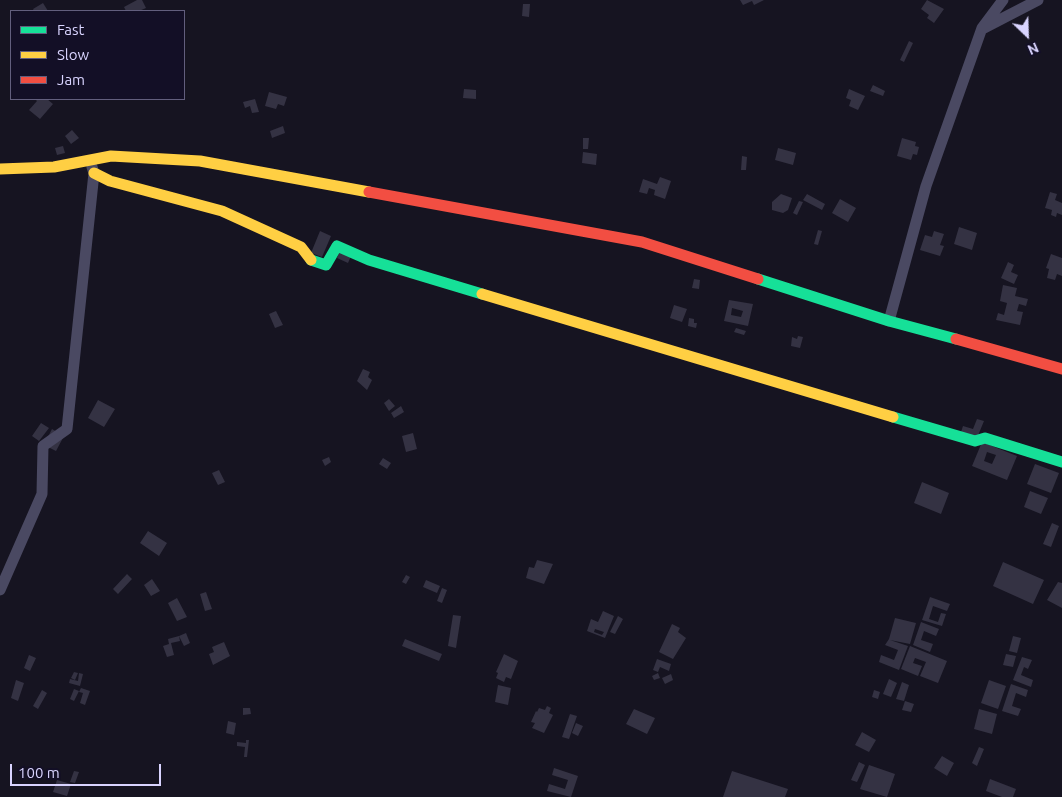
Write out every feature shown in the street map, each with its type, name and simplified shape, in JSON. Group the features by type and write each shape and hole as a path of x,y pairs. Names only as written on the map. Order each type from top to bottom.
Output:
{"street":[{"path":"889,321 926,186 982,28 1003,0"},
{"path":"982,28 1038,0"},
{"path":"0,169 54,167 112,156 200,161 642,242 889,321 1062,370"},
{"path":"0,590 42,494 43,446 67,429 94,172 89,161"},
{"path":"94,172 110,181 222,211 301,247 313,262 326,265 337,246 368,260 975,440 985,438 1062,462"}],"building":[{"path":"137,0 142,0 146,8 141,10 126,10 124,7"},
{"path":"740,0 764,0 754,5 752,1 743,5"},
{"path":"927,0 944,9 934,23 927,18 929,15 921,9"},
{"path":"43,3 47,10 34,10"},
{"path":"523,4 530,4 529,17 522,16"},
{"path":"909,41 913,43 904,62 900,60"},
{"path":"873,85 885,91 883,96 870,91"},
{"path":"464,89 476,90 476,99 463,98"},
{"path":"849,89 865,96 858,110 849,106 851,100 846,98"},
{"path":"269,92 287,97 284,106 278,104 276,109 265,106"},
{"path":"255,99 259,112 252,113 250,106 245,108 243,102"},
{"path":"48,100 53,104 40,119 29,110 37,101"},
{"path":"283,126 285,133 272,138 270,131"},
{"path":"72,130 79,138 71,144 65,136"},
{"path":"583,138 589,138 588,149 583,149"},
{"path":"902,138 916,142 915,146 919,147 917,155 913,154 911,160 897,156"},
{"path":"63,146 65,153 57,155 55,148"},
{"path":"778,148 796,153 793,165 775,160"},
{"path":"583,152 597,154 596,165 582,163"},
{"path":"742,156 747,157 746,170 741,170"},
{"path":"660,177 671,181 665,199 654,195 655,190 649,188 647,194 639,192 643,179 657,184"},
{"path":"1050,192 1057,194 1055,200 1062,203 1062,215 1057,213 1056,217 1051,215 1052,210 1045,208"},
{"path":"781,194 792,198 788,210 783,213 772,210 772,202"},
{"path":"807,194 825,204 822,210 803,200"},
{"path":"840,199 856,208 848,222 832,213"},
{"path":"799,201 803,202 797,215 793,213"},
{"path":"959,227 977,233 972,250 954,244"},
{"path":"818,230 822,231 818,245 814,244"},
{"path":"320,231 331,236 322,257 311,253"},
{"path":"934,231 944,234 940,245 944,246 940,256 920,250 925,235 932,237"},
{"path":"340,251 351,256 348,263 337,258"},
{"path":"1051,254 1062,258 1062,276 1057,274 1055,280 1047,278 1049,269 1046,268"},
{"path":"1008,262 1014,265 1011,272 1018,275 1014,284 1001,278"},
{"path":"694,279 700,280 699,289 692,288"},
{"path":"1003,285 1017,288 1015,296 1028,299 1026,306 1019,304 1017,311 1023,312 1020,325 996,320 998,313 1004,315 1007,303 1000,301"},
{"path":"729,300 753,304 748,326 724,321","holes":["732,308 743,311 741,317 731,315"]},
{"path":"674,305 687,309 682,322 670,318"},
{"path":"276,311 283,325 275,328 269,314"},
{"path":"689,318 694,319 694,323 697,323 696,328 688,326"},
{"path":"736,328 746,331 744,335 734,332"},
{"path":"798,336 803,337 800,348 791,346 792,337 797,339"},
{"path":"363,369 370,372 368,377 372,380 367,390 357,381"},
{"path":"389,399 395,406 389,411 384,403"},
{"path":"98,400 115,409 104,427 88,418"},
{"path":"401,406 404,412 394,418 391,413"},
{"path":"977,419 984,421 977,438 961,432 963,426 973,429"},
{"path":"41,423 49,428 39,441 32,436"},
{"path":"52,429 64,436 56,451 44,445"},
{"path":"413,433 417,449 406,452 402,436"},
{"path":"982,442 1017,456 1007,480 972,466","holes":["987,452 996,455 992,464 984,461"]},
{"path":"329,457 331,462 325,466 322,460"},
{"path":"383,458 391,463 387,469 379,464"},
{"path":"1035,464 1059,473 1051,493 1027,484"},
{"path":"219,470 225,482 218,485 212,473"},
{"path":"922,482 949,493 941,514 914,503"},
{"path":"1030,491 1048,498 1041,514 1024,507"},
{"path":"1052,523 1059,526 1051,547 1043,544"},
{"path":"148,531 167,543 159,556 140,543"},
{"path":"537,560 553,564 544,584 526,578 529,567 534,568"},
{"path":"1003,562 1044,580 1033,604 993,586"},
{"path":"127,574 132,579 118,594 113,589"},
{"path":"406,575 410,577 406,584 402,582"},
{"path":"152,579 160,591 151,596 144,585"},
{"path":"426,580 440,586 437,593 423,587"},
{"path":"1058,582 1062,583 1062,608 1047,600"},
{"path":"442,588 447,590 442,603 437,601"},
{"path":"206,592 212,609 205,611 200,594"},
{"path":"930,597 950,604 947,611 933,606 929,619 938,622 941,613 946,614 942,626 922,620"},
{"path":"177,598 187,617 177,621 168,603"},
{"path":"603,611 614,616 605,638 587,631 591,619 598,622","holes":["595,629 604,632 602,635 594,632"]},
{"path":"453,615 461,616 456,648 448,646"},
{"path":"618,616 623,619 615,634 610,632"},
{"path":"895,618 916,623 910,644 890,640 908,646 899,670 879,662 881,655 894,660 898,650 885,645 889,639"},
{"path":"921,622 939,629 936,636 924,631 921,640 933,644 930,652 913,645"},
{"path":"672,624 680,628 678,632 686,638 673,659 659,652"},
{"path":"186,633 190,643 184,646 179,636"},
{"path":"179,636 180,641 171,643 174,655 167,657 163,646 169,644 168,639"},
{"path":"1013,636 1021,638 1017,653 1009,651"},
{"path":"405,639 442,654 439,661 402,646"},
{"path":"224,642 230,656 213,665 209,654 214,652 212,647"},
{"path":"910,646 947,661 938,683 920,676 926,662 915,658 913,663 922,666 918,676 901,669"},
{"path":"504,654 518,661 511,679 506,677 504,682 496,678 498,673 496,672"},
{"path":"1006,654 1016,656 1013,667 1003,665"},
{"path":"29,655 36,658 30,671 24,668"},
{"path":"1022,657 1032,660 1028,669 1024,667 1021,675 1033,680 1031,687 1013,680"},
{"path":"657,659 671,664 669,671 660,667 658,672 653,670"},
{"path":"74,672 78,673 75,680 71,678"},
{"path":"79,673 83,674 80,686 69,683 70,679 78,681"},
{"path":"658,673 660,678 654,680 652,676"},
{"path":"671,674 673,680 665,684 662,678"},
{"path":"889,679 897,683 891,697 883,694"},
{"path":"16,680 24,683 18,701 11,698"},
{"path":"989,680 1006,686 998,709 981,703"},
{"path":"902,682 909,685 904,701 896,699"},
{"path":"1011,684 1028,690 1026,697 1016,693 1012,706 1021,709 1018,716 1002,711"},
{"path":"498,685 511,688 508,705 495,702"},
{"path":"81,688 90,691 85,705 80,703 83,693 79,692"},
{"path":"74,689 79,691 74,701 70,699"},
{"path":"42,690 47,693 38,709 33,706"},
{"path":"874,690 880,692 878,699 872,697"},
{"path":"905,701 914,704 911,712 902,710"},
{"path":"547,706 551,708 549,713 553,715 544,733 532,728 535,723 531,722 539,708 545,710"},
{"path":"243,708 250,708 251,714 243,715"},
{"path":"634,709 655,718 647,734 626,724"},
{"path":"979,709 997,714 992,734 974,729"},
{"path":"570,714 577,716 569,739 562,737"},
{"path":"228,721 236,723 234,735 226,733"},
{"path":"576,723 583,726 578,736 572,733"},
{"path":"862,732 876,740 869,752 855,745"},
{"path":"246,740 249,740 247,757 244,757 245,747 237,746 237,742 246,743"},
{"path":"979,747 984,749 977,766 972,763"},
{"path":"942,756 954,763 947,776 934,768"},
{"path":"859,762 865,765 857,782 851,780"},
{"path":"869,765 895,774 887,797 860,789"},
{"path":"554,768 578,776 571,797 547,791 549,784 565,789 568,780 552,775"},
{"path":"74,771 79,772 75,783 70,782"},
{"path":"732,771 788,789 785,797 723,797"},
{"path":"990,779 1016,789 1013,797 1002,797 986,791"},
{"path":"57,780 71,784 67,796 53,792"}],"traffic: fast":[{"path":"311,260 326,265 337,246 369,260 482,294"},
{"path":"758,279 889,321 956,339"},
{"path":"893,417 975,441 985,438 1062,462"}],"traffic: slow":[{"path":"0,169 54,167 111,156 200,161 369,192"},
{"path":"94,173 110,181 222,211 301,247 311,260"},
{"path":"482,294 893,417"}],"traffic: jam":[{"path":"369,192 642,242 758,279"},
{"path":"956,339 1062,369"}]}
